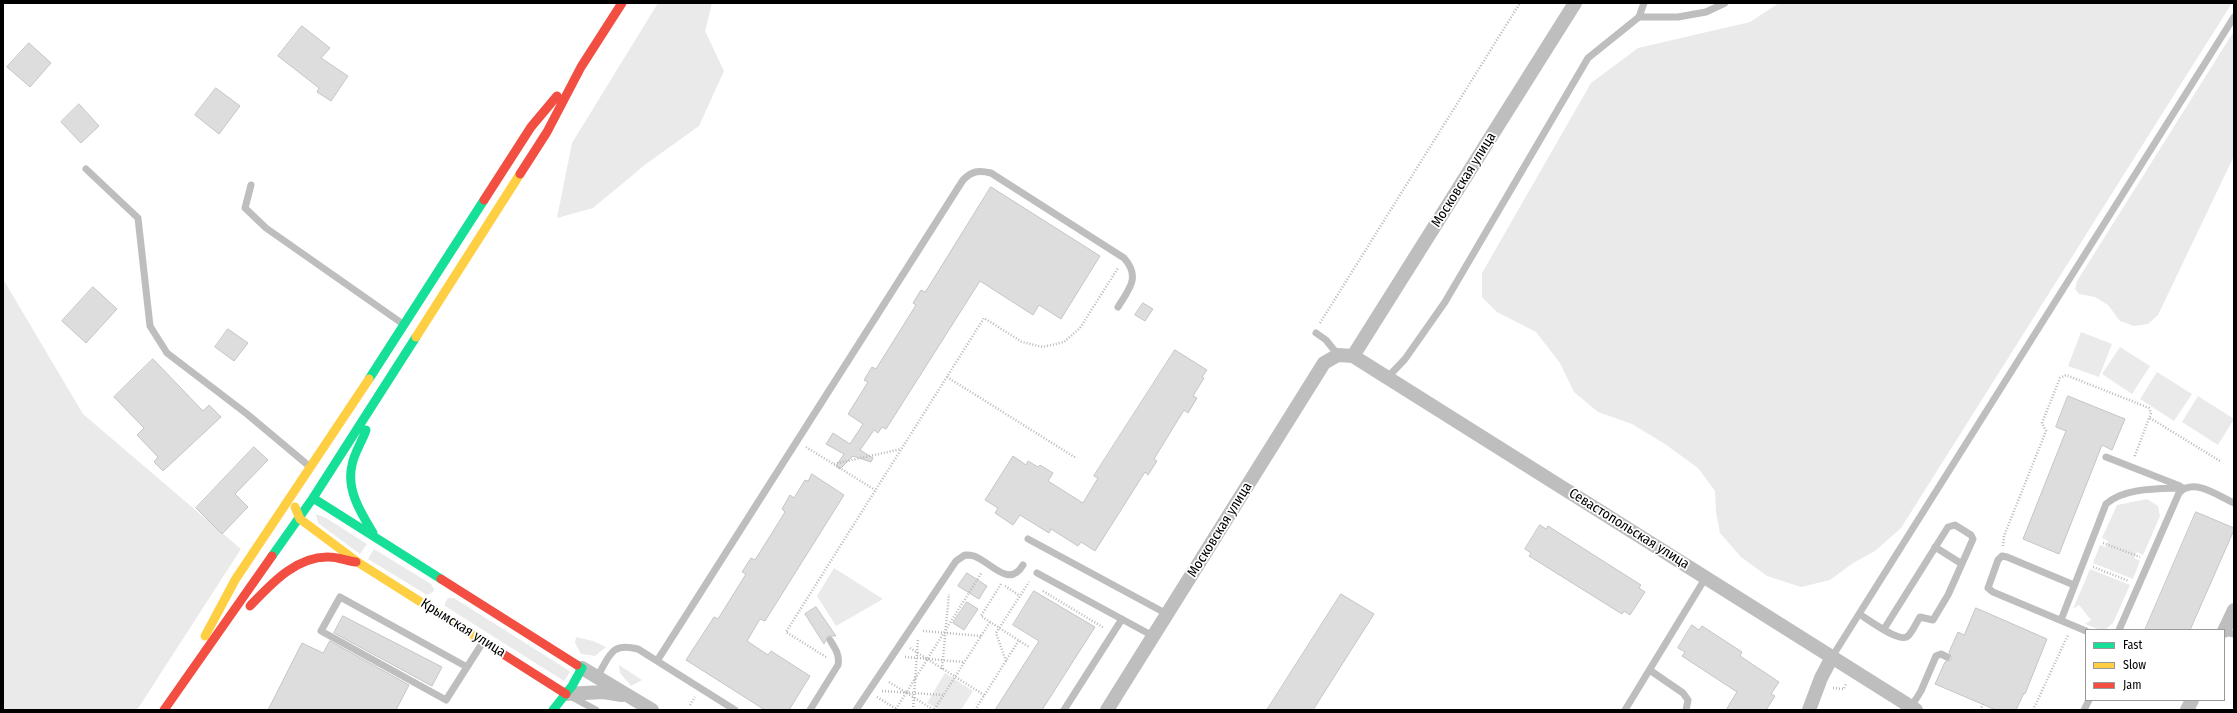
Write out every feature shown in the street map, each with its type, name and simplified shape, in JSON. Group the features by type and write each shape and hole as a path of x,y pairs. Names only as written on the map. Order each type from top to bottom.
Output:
{"main road":[{"path":"164,710 300,519 547,132 581,67 622,3"},
{"path":"164,710 235,580 291,497 531,127 581,67"},
{"path":"376,538 359,511 352,491 351,470 383,387"},
{"path":"291,497 313,498 376,538 445,586 582,668 566,694 553,710"},
{"path":"291,497 300,519"},
{"name":"Крымская улица","path":"300,519 359,563 433,605 483,642 566,694"},
{"path":"201,659 279,576 306,562 328,557 359,563"}],"street":[{"name":"Московская улица","path":"1353,356 1575,3"},
{"name":"Московская улица","path":"1107,710 1324,363 1338,355"},
{"name":"Севастопольская улица","path":"1338,355 1353,356 1914,708"},
{"path":"2225,630 2234,610"},
{"path":"1809,710 1832,657"},
{"path":"582,668 652,710"},
{"path":"566,694 603,692 639,702"},
{"path":"2187,710 2192,701"}],"lane":[{"path":"1387,378 1405,358 1445,302 1588,58 1639,17 1644,3"},
{"path":"1639,17 1678,17 1706,12 1725,3"},
{"path":"1832,657 2234,17"},
{"path":"86,169 138,218 150,326 167,353 247,414 310,467"},
{"path":"657,662 963,180 971,173 981,171 991,173 1124,258 1131,266 1133,276 1130,286 1118,307"},
{"path":"251,185 245,208 266,228 403,324"},
{"path":"1316,333 1326,340 1338,355"},
{"path":"2106,457 2184,488"},
{"path":"2061,620 2106,504 2115,496 2151,490 2184,488 2191,486 2199,487 2234,503"},
{"path":"2119,629 2179,493 2184,488"},
{"path":"1860,614 1898,638 1908,636 1920,617 1933,620 1948,595 1973,539 1972,535 1952,524 1935,547 1884,629"},
{"path":"1028,538 1167,614"},
{"path":"1935,547 1962,564"},
{"path":"856,710 956,560 965,555 975,556 1003,574 1012,576 1020,571 1023,565"},
{"path":"2074,585 2008,557 2002,556 1998,560 1988,588 2085,631"},
{"path":"1037,573 1153,636"},
{"path":"1625,710 1651,671 1706,578"},
{"path":"467,667 340,597 321,631 446,700 483,642"},
{"path":"1064,710 1122,619"},
{"path":"810,710 838,665 839,659 837,650 830,640"},
{"path":"597,677 615,648 624,645 638,649 735,710"},
{"path":"1914,708 1936,656 1941,654 1947,657"},
{"path":"1651,671 1683,692 1688,700 1686,710"},
{"path":"566,694 596,710"},
{"path":"2084,710 2088,701"}],"path":[{"path":"1323,315 1520,3"},
{"path":"838,665 786,632 984,318 1022,342 1043,347 1064,342 1080,328 1124,258"},
{"path":"2002,556 2004,536 2046,431 2042,423 2060,378 2066,375 2149,408 2151,413 2150,418 2130,467"},
{"path":"947,377 1076,458"},
{"path":"2150,418 2220,461"},
{"path":"797,441 875,490"},
{"path":"834,464 901,449"},
{"path":"2093,538 2149,561"},
{"path":"2083,563 2139,585"},
{"path":"978,569 989,576"},
{"path":"868,691 897,709 906,692 982,572"},
{"path":"995,580 1020,596"},
{"path":"1025,580 1035,586"},
{"path":"1006,661 996,633 1029,582"},
{"path":"1001,584 981,616 1029,647"},
{"path":"942,669 950,587 945,594"},
{"path":"1042,590 1102,628 1105,628"},
{"path":"887,680 934,710 990,622"},
{"path":"925,624 903,657 964,662"},
{"path":"2032,710 2072,625"},
{"path":"920,630 981,636"},
{"path":"910,710 914,697 918,634"},
{"path":"975,710 1019,640"},
{"path":"901,643 984,695"},
{"path":"873,701 891,675"},
{"path":"880,691 943,695"},
{"path":"1980,710 1983,704"}],"shaded area":[{"path":"658,3 712,3 705,31 724,71 699,126 646,164 593,208 557,218 572,143"},
{"path":"1779,3 2232,3 1901,528 1875,551 1853,563 1830,580 1801,587 1767,576 1741,557 1720,533 1716,512 1715,491 1698,468 1665,444 1632,424 1598,412 1574,392 1560,363 1536,332 1497,312 1482,297 1482,273 1591,83 1638,48 1750,22"},
{"path":"2234,31 2234,156 2158,315 2148,324 2134,326 2120,321 2108,305 2095,297 2079,294 2075,289 2077,281"},
{"path":"3,279 83,414 241,549 137,710 3,710"},
{"path":"2081,332 2112,344 2099,377 2068,366"},
{"path":"2120,347 2150,366 2132,394 2102,374"},
{"path":"2157,372 2192,394 2174,421 2140,399"},
{"path":"2198,396 2234,419 2218,445 2182,422"},
{"path":"2147,499 2158,506 2160,516 2143,555 2137,552 2134,558 2140,561 2133,579 2093,563 2100,545 2106,547 2108,541 2102,538 2117,505"},
{"path":"316,514 326,518 367,544 360,554 318,523"},
{"path":"374,549 431,584 434,589 433,592 427,595 368,559"},
{"path":"834,568 883,599 836,626 817,596"},
{"path":"2090,569 2130,585 2113,623 2106,629 2098,629 2085,624 2091,620 2079,605 2073,609"},
{"path":"448,598 454,598 570,672 564,681 445,606"},
{"path":"576,637 593,641 606,647 595,656 581,654 575,643"},
{"path":"619,665 642,680 631,686 620,673"},
{"path":"945,673 973,691 961,710 939,710 927,703"}],"building":[{"path":"302,26 330,48 321,58 348,76 331,101 317,92 319,88 278,56"},
{"path":"29,43 51,63 30,87 7,67"},
{"path":"216,88 240,106 219,134 195,115"},
{"path":"79,104 99,126 81,143 61,122"},
{"path":"991,187 1100,256 1061,319 1039,305 1033,315 980,281 886,429 882,427 878,433 874,430 860,450 873,458 871,462 853,456 840,469 836,466 844,454 826,444 833,433 850,444 863,424 848,414 868,382 864,380 872,367 876,369 916,305 913,303 921,290 925,292"},
{"path":"93,287 117,309 86,343 62,321"},
{"path":"1143,303 1153,309 1145,321 1135,315"},
{"path":"228,329 248,343 234,361 215,347"},
{"path":"1175,350 1207,370 1193,396 1197,398 1188,413 1184,410 1154,459 1157,461 1148,475 1145,472 1095,551 1081,542 1078,546 1051,529 1049,533 1020,515 1013,525 995,513 998,508 985,500 1013,456 1026,465 1028,461 1038,467 1040,465 1053,473 1048,481 1083,503 1098,478 1094,476"},
{"path":"153,359 203,411 209,405 221,417 163,471 154,462 158,457 137,435 144,428 114,397"},
{"path":"2068,396 2125,419 2112,450 2102,445 2059,554 2023,539 2066,431 2056,427"},
{"path":"254,447 268,460 235,494 248,507 222,534 196,508"},
{"path":"812,474 844,495 765,621 760,619 747,641 768,655 771,651 810,676 789,710 765,710 686,660 714,617 718,619 746,574 742,572 751,558 755,560 785,512 782,509 790,495 794,498 805,480 808,481"},
{"path":"2196,512 2234,528 2190,629 2145,629"},
{"path":"1540,525 1546,529 1548,526 1641,585 1639,588 1645,592 1630,615 1624,611 1622,614 1529,556 1531,553 1525,549"},
{"path":"967,573 987,586 979,599 958,586"},
{"path":"1034,591 1095,627 1042,710 995,710 1039,641 1013,625"},
{"path":"1341,594 1374,614 1313,710 1267,710"},
{"path":"967,602 978,609 964,630 953,623"},
{"path":"816,607 836,636 828,636 824,644 805,614"},
{"path":"1976,608 2047,639 2025,694 2024,693 2016,710 1996,710 1935,684 1945,662 1952,659 1949,652 1958,632 1964,635"},
{"path":"343,616 442,667 432,686 334,633"},
{"path":"1692,625 1699,630 1702,626 1742,652 1740,656 1779,682 1771,694 1775,696 1766,710 1726,710 1737,692 1682,656 1685,652 1678,648"},
{"path":"330,641 409,685 396,710 268,710 302,643 323,653"}],"traffic: fast":[{"path":"369,379 484,200"},
{"path":"272,556 313,498 416,337"},
{"path":"366,430 353,461 351,483 356,501 373,533"},
{"path":"313,498 441,579"},
{"path":"553,710 572,686 582,668 577,665"}],"traffic: slow":[{"path":"416,337 520,174"},
{"path":"205,636 235,580 369,379"},
{"path":"295,507 300,519 359,563 503,654"}],"traffic: jam":[{"path":"520,174 547,132 581,67 622,3"},
{"path":"484,200 531,127 557,96"},
{"path":"164,710 272,556"},
{"path":"250,606 285,573 306,561 329,557 356,562"},
{"path":"441,579 577,665"},
{"path":"503,654 566,694"}]}
